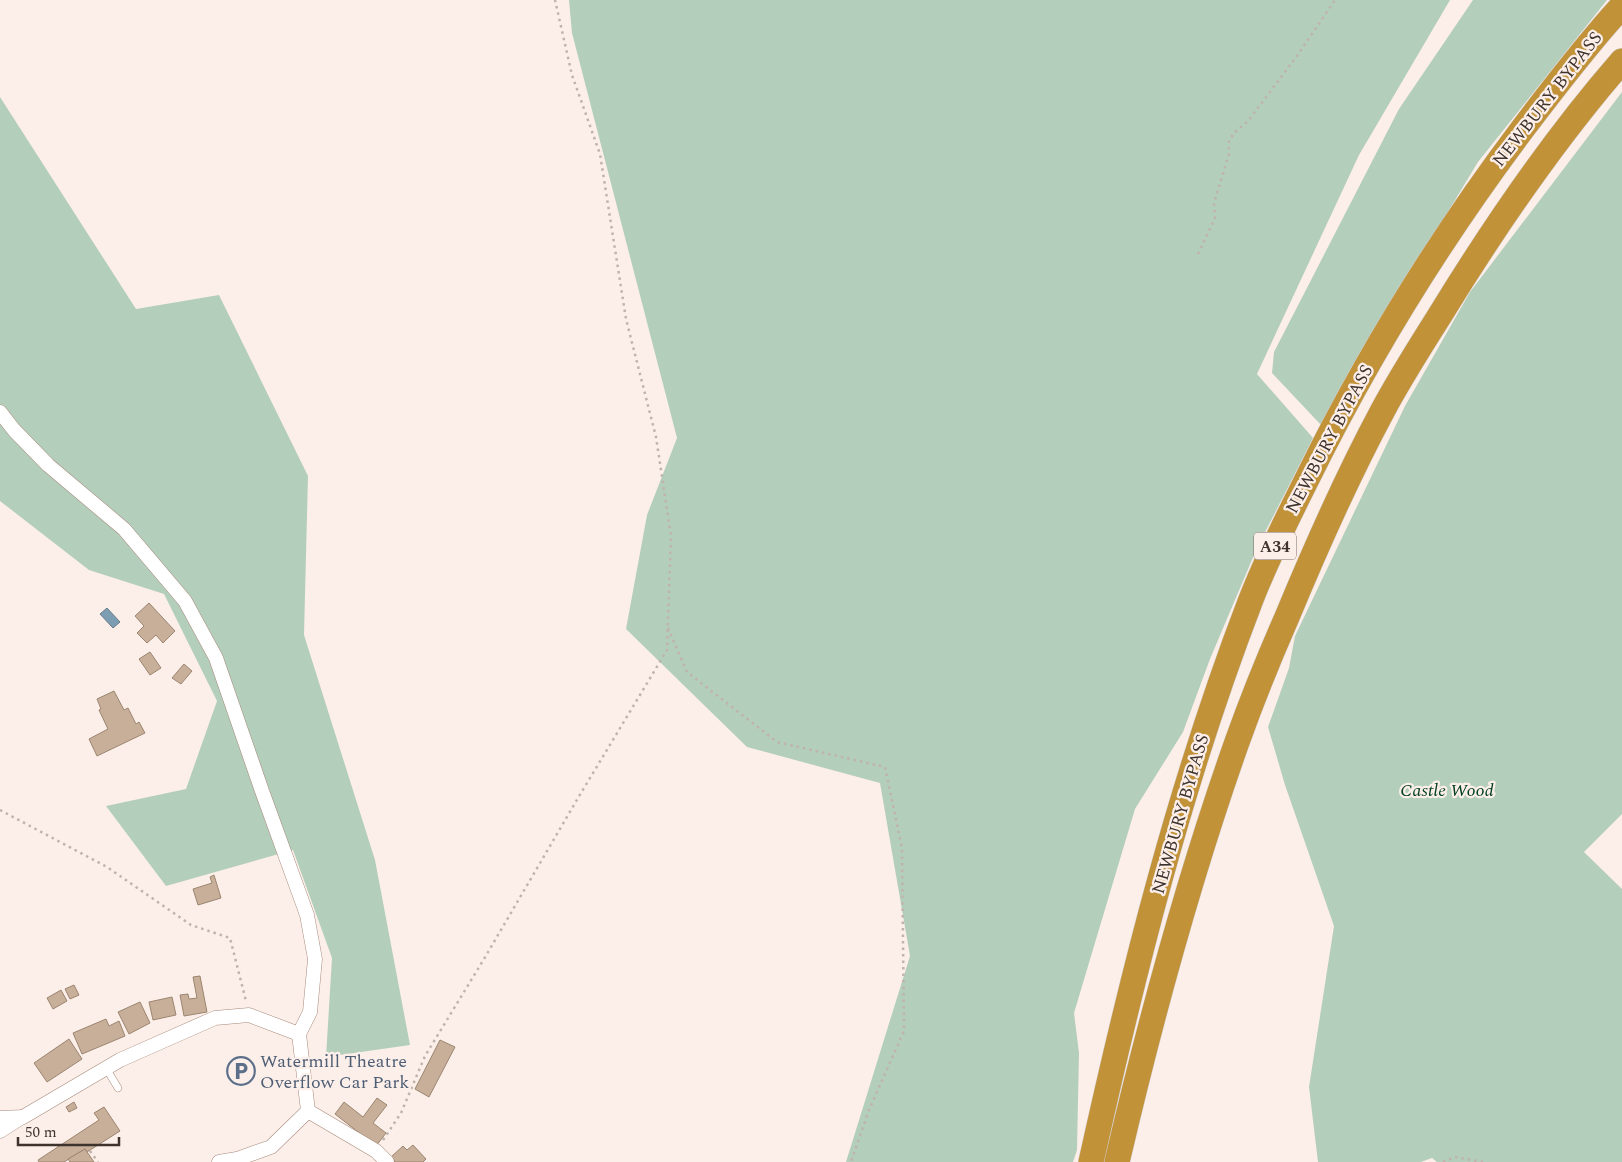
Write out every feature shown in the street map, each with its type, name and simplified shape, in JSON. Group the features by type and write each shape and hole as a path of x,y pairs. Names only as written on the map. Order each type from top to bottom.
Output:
{"highway":[{"name":"NEWBURY BYPASS","path":"1091,1162 1133,984 1173,829 1225,668 1251,598 1281,531 1318,456 1360,378 1424,271 1469,202 1544,100 1622,6"},
{"name":"NEWBURY BYPASS","path":"1117,1162 1154,1013 1200,853 1237,740 1271,654 1327,526 1383,409 1459,283 1542,163 1622,61"}],"street":[{"path":"0,412 14,430 48,464 124,529 185,601 216,658 262,791 308,915 315,959 310,1012 298,1034 308,1111"},
{"path":"0,1131 120,1060 215,1018 248,1015 298,1034"},
{"path":"308,1111 376,1151 387,1162"},
{"path":"219,1162 236,1159 271,1146 308,1111"},
{"path":"0,1118 23,1117"}],"lane":[{"path":"106,1068 118,1088"}],"path":[{"path":"376,1151 401,1113 425,1056 667,650 671,536 656,437 626,319 600,154 572,75 555,0"},
{"path":"1198,254 1215,218 1214,203 1229,154 1229,142 1234,133 1248,121 1297,56 1335,0"},
{"path":"668,626 686,672 777,742 885,767 902,848 904,1031 869,1110 851,1162"},
{"path":"0,810 107,867 191,925 230,938 248,1015"},
{"path":"90,1151 98,1162"},
{"path":"1443,1162 1455,1157 1483,1162"}],"green space":[{"path":"569,0 1450,0 1359,155 1257,374 1313,438 1257,548 1210,659 1183,732 1135,809 1074,1013 1079,1053 1077,1150 1073,1162 846,1162 910,956 880,783 747,747 626,629 647,515 677,438 572,33"},
{"path":"1473,0 1607,0 1478,162 1321,425 1272,373 1274,352 1399,109"},
{"name":"Castle Wood","path":"1622,92 1622,814 1584,852 1622,889 1622,1162 1437,1162 1432,1158 1421,1162 1318,1162 1309,1087 1334,926 1285,785 1268,727 1289,668 1295,636 1405,406 1470,292"},
{"path":"0,97 136,309 219,295 308,476 304,635 375,860 410,1045 326,1057 332,958 293,850 166,886 106,806 186,789 217,701 164,594 89,570 0,501"}],"water":[{"path":"107,608 120,622 113,628 100,614"}],"building":[{"path":"149,603 175,631 163,643 156,635 147,643 137,633 144,626 135,616"},
{"path":"150,652 161,668 150,675 139,659"},
{"path":"184,664 192,671 181,684 172,678"},
{"path":"114,691 124,710 128,708 136,724 139,722 145,733 97,756 89,739 108,729 99,710 101,709 97,699"},
{"path":"214,875 221,898 198,905 193,889 212,883 210,877"},
{"path":"200,976 207,1012 184,1016 180,995 188,994 189,999 197,998 193,977"},
{"path":"74,985 79,995 70,999 65,989"},
{"path":"61,990 67,1001 53,1009 47,998"},
{"path":"172,997 176,1015 153,1020 149,1002"},
{"path":"140,1002 150,1023 129,1034 118,1012"},
{"path":"106,1019 109,1026 119,1021 125,1036 82,1054 73,1033"},
{"path":"69,1039 82,1059 47,1082 34,1063"},
{"path":"440,1040 455,1047 429,1097 415,1089"},
{"path":"377,1098 387,1105 373,1123 386,1133 376,1146 335,1114 344,1102 363,1117"},
{"path":"74,1102 77,1108 69,1112 66,1107"},
{"path":"104,1107 120,1131 87,1152 85,1149 64,1162 39,1162 38,1160 99,1120 94,1113"},
{"path":"413,1145 426,1159 423,1162 395,1162 391,1157 403,1146 407,1150"},
{"path":"85,1149 94,1162 70,1162 68,1159"}],"place":[{"name":"Watermill Theatre Overflow Car Park","path":"241,1071"}]}
